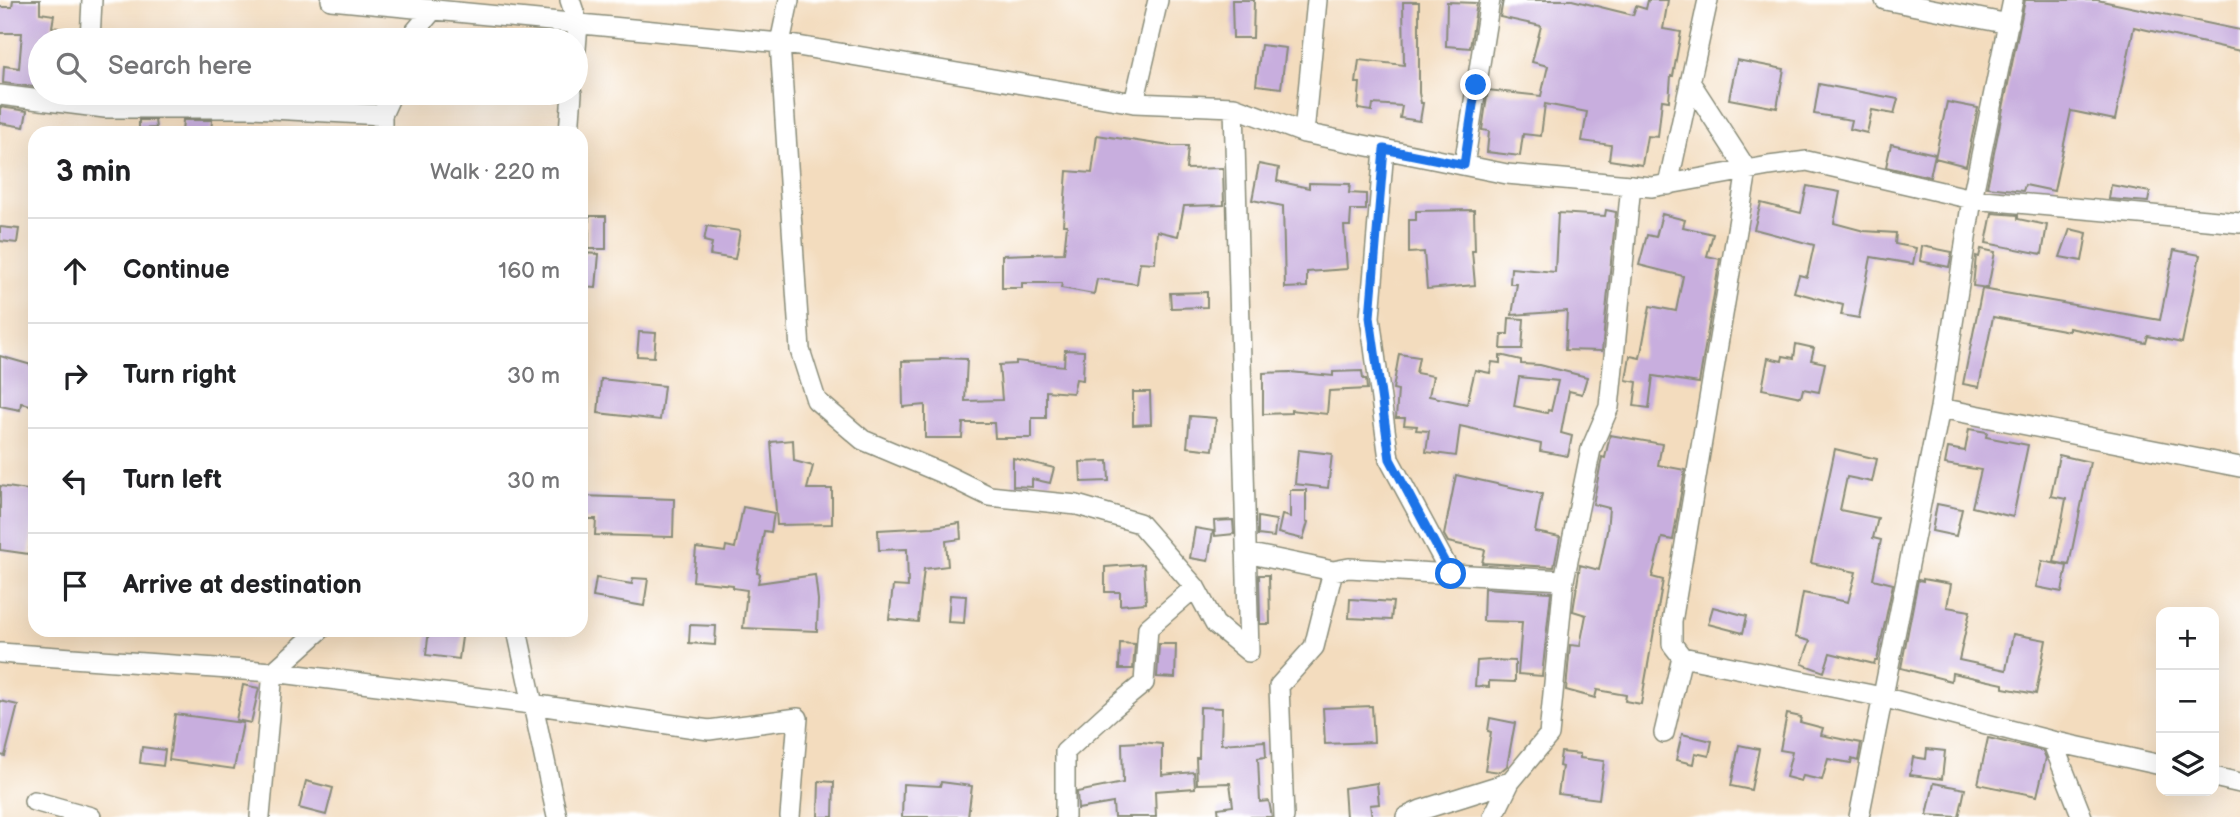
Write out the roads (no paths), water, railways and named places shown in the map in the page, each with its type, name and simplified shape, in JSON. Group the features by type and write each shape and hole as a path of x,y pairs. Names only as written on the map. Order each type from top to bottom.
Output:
{"street":[{"path":"91,28 92,0"},
{"path":"331,0 780,43 1134,103 1234,107 1304,133 1507,174 1652,187 1807,162 1972,199 2240,223"},
{"path":"570,0 578,28"},
{"path":"789,0 780,43 800,350 816,400 863,440 989,496 1077,505 1139,523 1195,587 1215,624 1249,652 1234,107"},
{"path":"1134,103 1158,0"},
{"path":"1304,133 1317,0"},
{"path":"1464,165 1490,0"},
{"path":"1668,185 1708,0"},
{"path":"1885,0 2009,24"},
{"path":"1859,817 1940,408 1972,199 2013,0"},
{"path":"418,28 433,10"},
{"path":"1690,82 1747,170 1672,622 1672,644 1682,657 1882,697 2052,741 2156,764"},
{"path":"0,95 28,96"},
{"path":"95,105 105,108 253,108 382,124 388,105"},
{"path":"570,126 571,105"},
{"path":"1384,149 1370,317 1390,459 1451,574"},
{"path":"1493,817 1510,782 1549,735 1564,580 1591,449 1609,407 1631,185"},
{"path":"1940,408 2240,467"},
{"path":"1246,553 1333,571 1349,568 1564,580"},
{"path":"1284,817 1279,686 1314,648 1333,571"},
{"path":"1065,817 1065,752 1144,683 1148,628 1195,587"},
{"path":"260,817 273,672 312,637"},
{"path":"518,637 557,817"},
{"path":"0,653 273,672 531,704 709,730 798,718 790,817"},
{"path":"1664,733 1682,657"},
{"path":"2052,741 2082,817"},
{"path":"2219,778 2240,783"},
{"path":"1406,817 1510,782"},
{"path":"34,801 91,817"}]}
